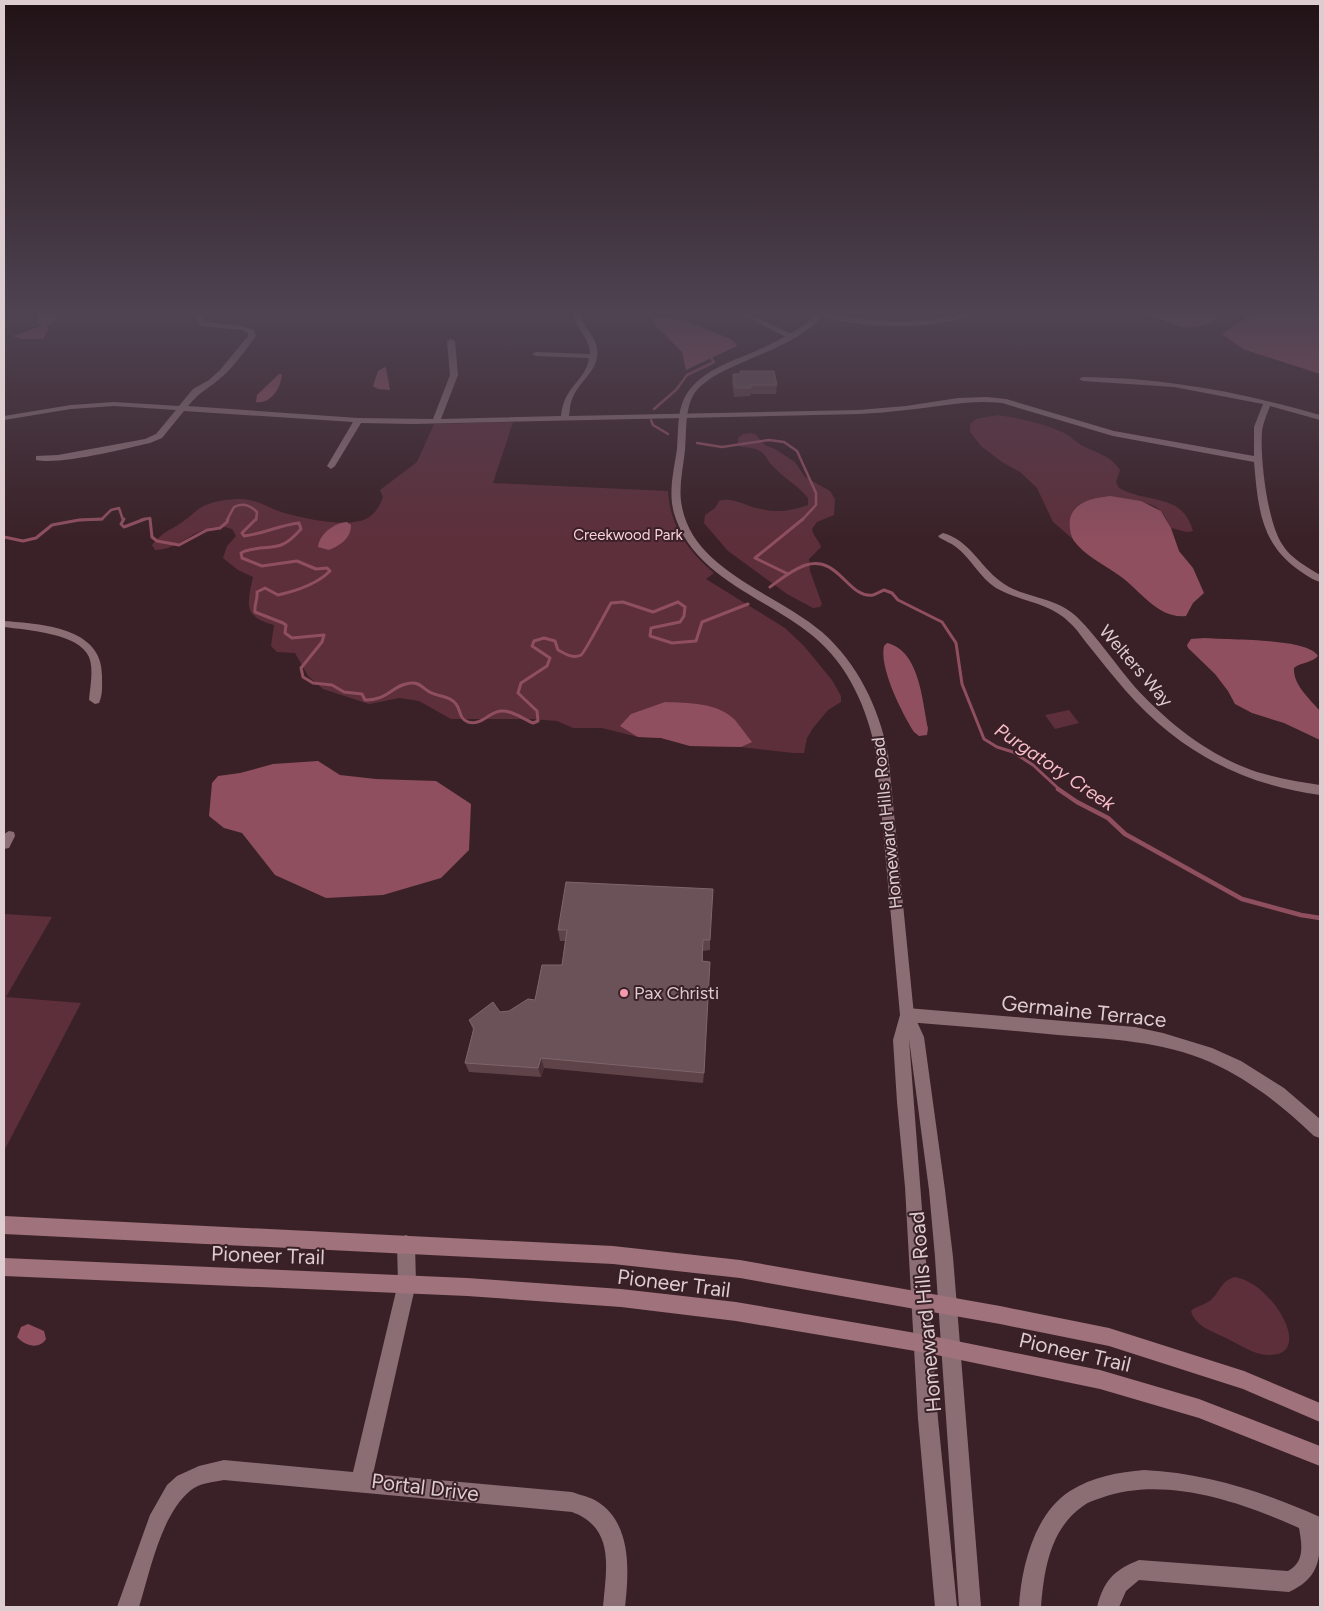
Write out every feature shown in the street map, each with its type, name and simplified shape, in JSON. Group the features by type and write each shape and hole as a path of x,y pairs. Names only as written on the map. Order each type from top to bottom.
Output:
{"main road":[{"name":"Pioneer Trail","path":"4,1225 406,1244 633,1258 740,1270 920,1300 1109,1337 1244,1380 1320,1413"},
{"name":"Pioneer Trail","path":"4,1266 407,1283 624,1298 718,1310 923,1344 1058,1369 1125,1386 1210,1412 1320,1456"}],"street":[{"path":"39,458 58,458 154,439 199,389"},
{"path":"436,421 449,389"},
{"path":"565,418 568,397 572,389"},
{"name":"Homeward Hills Road","path":"695,389 687,399 676,486 680,516 687,532 712,562 729,577 803,623 828,643 861,686 875,717 882,753 907,1015 916,1037 937,1190 970,1607"},
{"path":"1211,389 1240,394 1320,418"},
{"path":"4,418 93,405 123,404 180,410 358,420 436,421 883,411 958,400 987,399 1018,404 1113,433 1259,460"},
{"path":"1268,402 1258,429 1259,460 1271,534 1277,545 1288,556 1316,576"},
{"path":"331,466 358,420"},
{"name":"Welters Way","path":"943,536 960,545 997,584 1008,590 1051,604 1074,620 1153,714 1196,747 1222,762 1249,774 1278,783 1320,790"},
{"path":"1303,580 1316,576"},
{"path":"4,624 66,635 86,646 93,654 96,664 95,700"},
{"name":"Homeward Hills Road","path":"907,1015 901,1040 904,1102 914,1187 928,1419 946,1607"},
{"name":"Germaine Terrace","path":"907,1015 1135,1034 1171,1040 1208,1052 1243,1070 1280,1093 1320,1130"},
{"name":"Portal Drive","path":"406,1244 407,1283 361,1482 572,1502 592,1509 607,1526 616,1549 617,1577 614,1607"},
{"path":"128,1607 165,1504 183,1484 205,1473 224,1470 361,1482"},
{"path":"1030,1607 1031,1586 1038,1553 1052,1524 1074,1500 1101,1485 1132,1480 1168,1481 1205,1487 1238,1494 1273,1506 1314,1524 1310,1564 1302,1577 1288,1582 1139,1570 1126,1575 1112,1593 1108,1607"}],"green space":[{"path":"997,415 1030,421 1055,429 1104,456 1120,470 1116,482 1119,488 1130,493 1172,504 1181,510 1188,519 1193,531 1187,532 1171,528 1161,511 1147,503 1109,499 1088,501 1080,504 1075,509 1071,516 1074,540 1053,522 1037,488 1020,472 1002,462 981,446 970,432 970,424 976,419"},
{"name":"Creekwood Park","path":"513,422 493,483 668,491 672,515 682,537 696,556 714,573 706,579 785,628 804,646 832,680 841,696 841,702 828,710 813,728 807,738 804,753 741,747 690,746 661,738 638,737 602,728 573,728 557,721 531,719 451,719 419,701 400,698 369,704 323,689 308,676 295,653 277,652 271,646 274,625 257,618 250,608 249,595 253,577 238,570 223,558 227,546 236,536 232,529 210,528 165,549 155,550 152,545 164,533 180,524 200,508 226,500 241,499 253,501 281,512 337,523 349,523 368,518 377,509 383,497 380,490 417,462 434,424"},
{"path":"743,434 755,434 765,445 795,462 805,477 830,491 835,499 834,515 817,522 812,529 821,547 809,559 810,571 822,604 820,607 813,608 787,594 728,551 704,523 705,515 715,508 719,501 724,500 773,511 790,510 808,505 808,498 804,493 777,471 760,451 749,447 741,447 738,443 738,438"},
{"path":"1069,710 1079,723 1055,729 1045,715"},
{"path":"4,914 52,917 6,997 81,1003 4,1151"},
{"path":"1235,1277 1249,1282 1263,1292 1284,1319 1289,1333 1288,1344 1282,1352 1263,1355 1205,1328 1196,1321 1191,1311 1210,1301 1224,1283"}],"shaded area":[{"path":"263,389 277,389 271,398 261,402 256,402 257,395"},
{"path":"1110,496 1141,501 1161,511 1171,528 1179,551 1193,568 1204,593 1193,603 1186,616 1176,616 1158,609 1128,582 1084,551 1074,541 1071,533 1070,519 1076,508 1091,499"},
{"path":"347,522 351,525 351,530 338,546 329,550 318,547 321,538 328,530 337,524"},
{"path":"1205,638 1284,643 1311,650 1318,656 1294,668 1294,674 1299,686 1320,711 1320,740 1284,723 1252,713 1235,704 1215,674 1188,648 1187,645 1191,639"},
{"path":"887,643 898,648 913,666 921,691 928,728 927,735 919,736 914,732 893,690 888,678 883,655 884,646"},
{"path":"665,702 702,705 720,710 735,720 752,742 741,747 690,746 661,738 638,737 620,726 631,714"},
{"path":"318,761 340,775 376,779 436,781 471,804 469,850 441,878 383,895 326,898 275,875 242,833 224,828 209,816 212,783 218,776 240,773 273,764"},
{"path":"28,1324 44,1331 46,1339 40,1345 24,1343 17,1337 21,1327"}],"building":[{"name":"Pax Christi","path":"566,882 713,889 710,940 703,940 702,961 710,962 704,1073 541,1058 538,1068 465,1063 474,1028 469,1020 493,1002 500,1012 509,1011 528,999 535,1000 542,965 562,965 567,930 558,930"}],"waterway":[{"path":"654,409 677,389"},
{"path":"651,420 653,425 668,434"},
{"path":"697,443 722,447 769,440 784,442 797,451 816,493 816,505 803,519"},
{"name":"Purgatory Creek","path":"227,520 237,505 252,508 257,512 256,520"},
{"name":"Purgatory Creek","path":"102,519 111,510 119,508 123,520"},
{"name":"Purgatory Creek","path":"4,537 23,541 36,538 52,525 79,520 102,519"},
{"name":"Purgatory Creek","path":"80,520 102,519"},
{"name":"Purgatory Creek","path":"124,519 121,524 124,527 144,519"},
{"name":"Purgatory Creek","path":"144,519 150,519"},
{"name":"Purgatory Creek","path":"150,519 152,537 157,541 179,545 207,530 220,528 228,519"},
{"name":"Purgatory Creek","path":"256,519 242,533 244,536 299,523 301,529 281,545 245,551 241,553 242,558 262,566 297,561 316,569 327,568 330,571 313,583 292,591 278,595 265,588 257,592 255,612 286,625 285,633 292,638 324,635 322,642 301,668 303,677 313,683 332,685 344,692 362,694 365,700 373,700 399,686 416,683 431,693 453,701 458,706 463,719 473,723 501,711 513,713 533,723 538,721 537,711 518,693 521,683 547,666 550,658 532,646 534,641 544,638 555,641 558,650 563,653 572,656 581,655 611,603 623,602 653,612 678,602 685,607 684,616 680,622 651,628 650,636 672,643 696,641 702,622 748,604"},
{"path":"787,574 755,558 803,519"},
{"name":"Purgatory Creek","path":"787,574 806,565 817,564 827,566 857,591 873,595 884,590 892,593 898,600 942,622 956,643 962,684 984,739 997,747 1013,752 1033,765 1060,790"},
{"name":"Purgatory Creek","path":"770,587 787,574"},
{"name":"Purgatory Creek","path":"1058,789 1077,802 1108,818 1125,834 1242,899 1301,915 1320,918"}],"place":[{"name":"Pax Christi","path":"624,993"}]}
